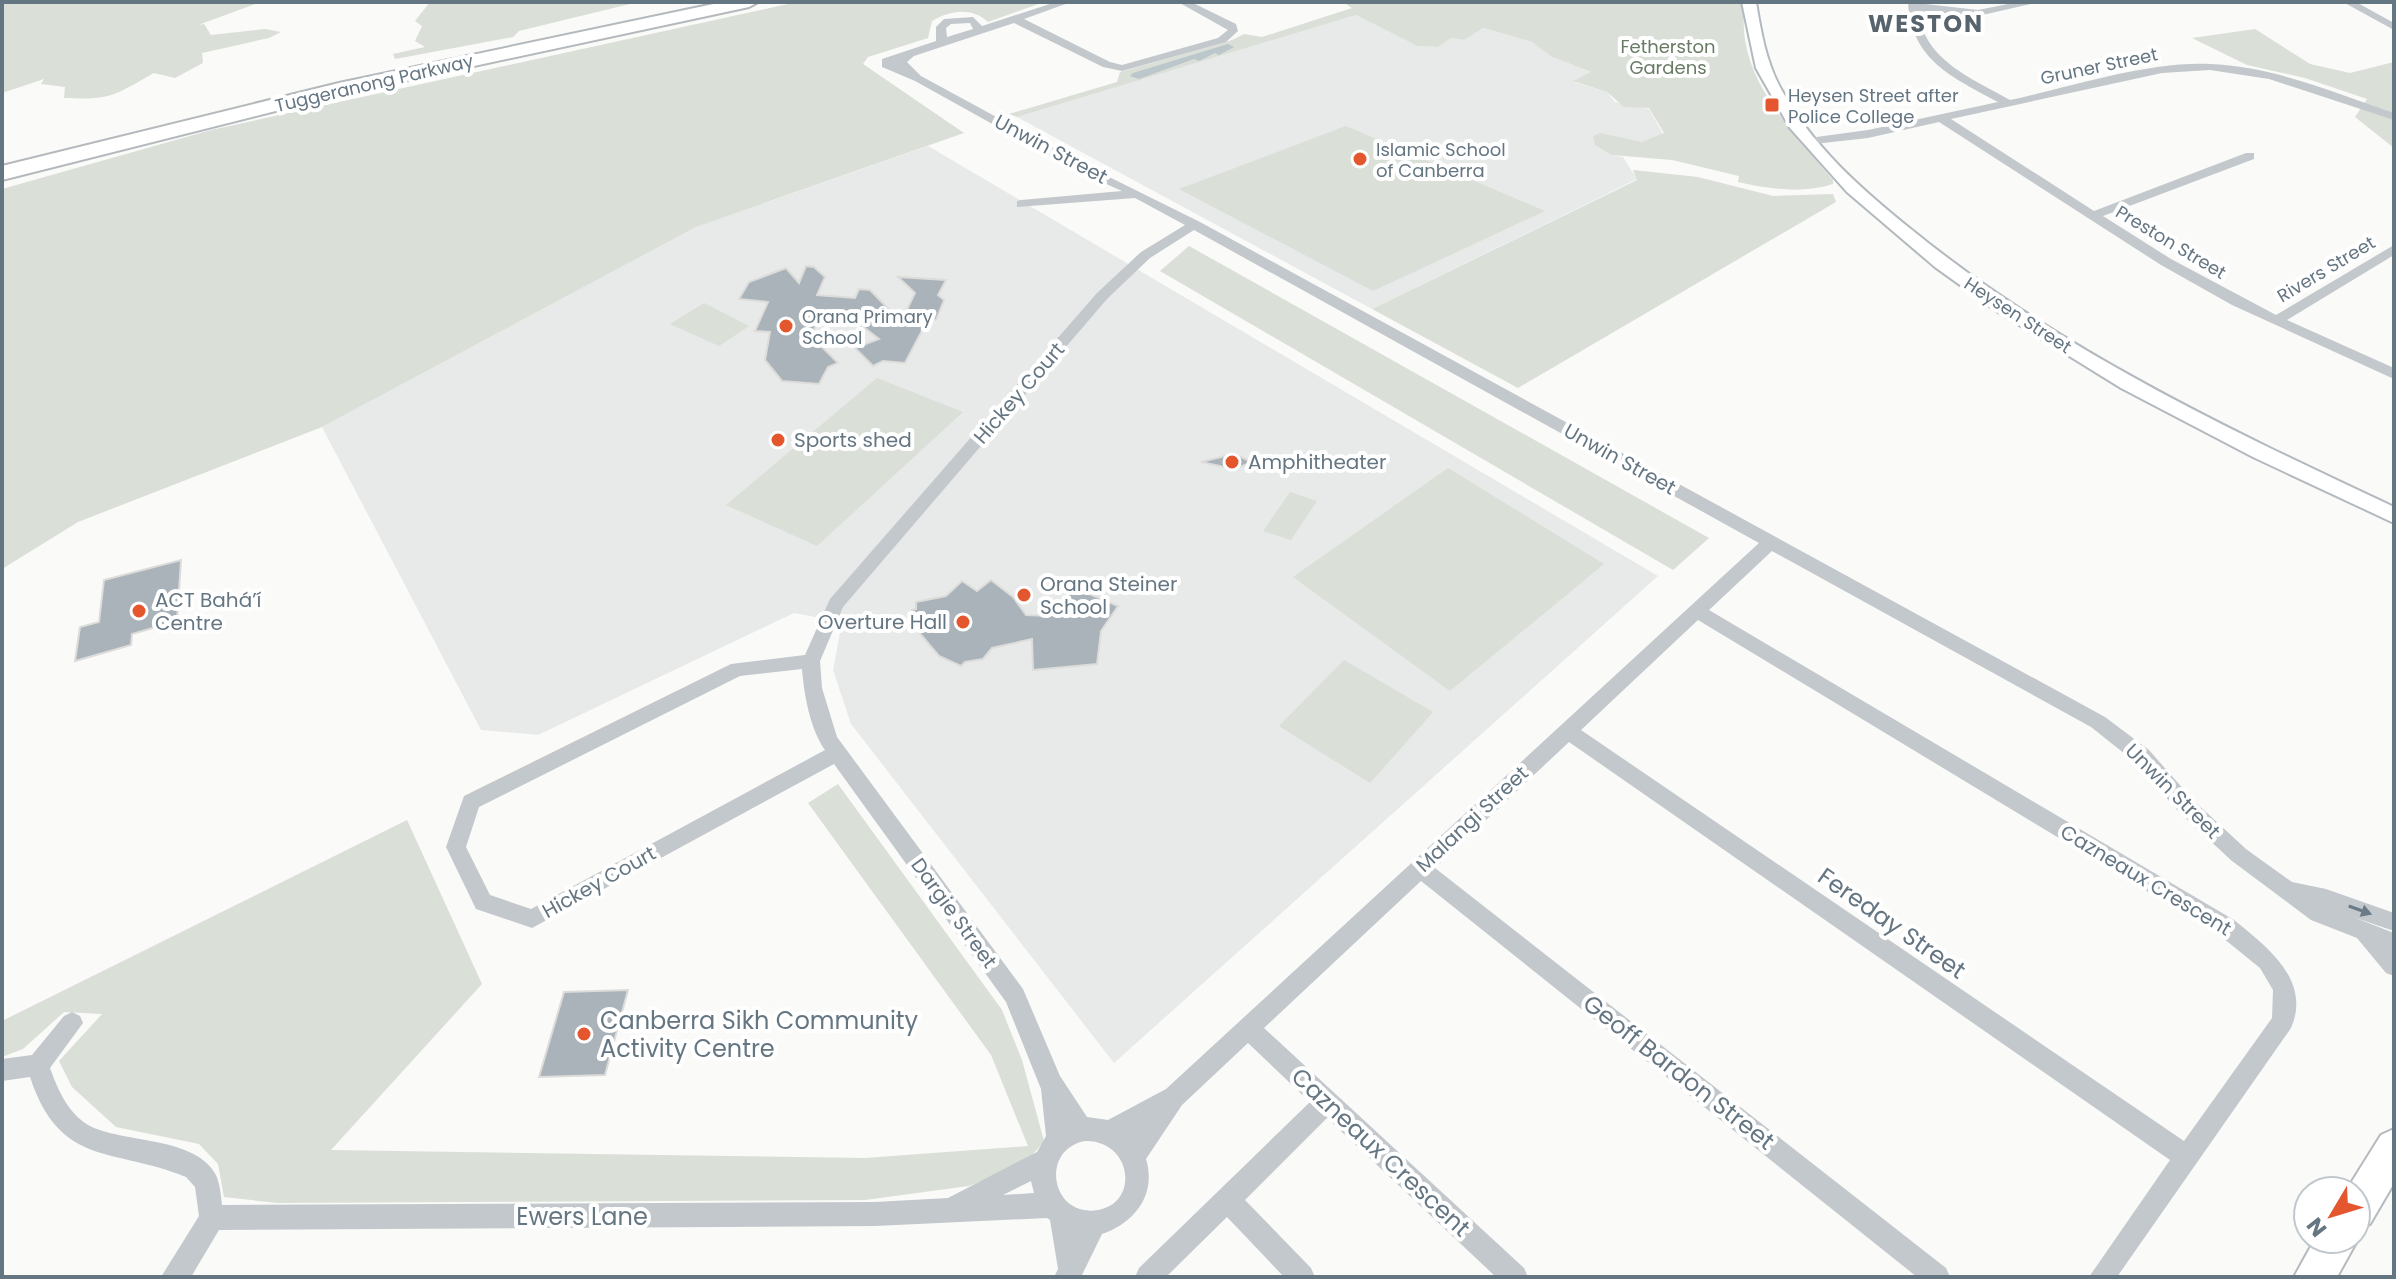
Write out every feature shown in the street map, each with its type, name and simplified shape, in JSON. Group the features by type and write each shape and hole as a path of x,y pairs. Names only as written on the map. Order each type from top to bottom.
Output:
{"highway":[{"name":"Tuggeranong Parkway","path":"4,168 171,120 720,2"},
{"name":"Tuggeranong Parkway","path":"4,168 339,89 749,2"}],"main road":[{"name":"Heysen Street","path":"1749,2 1757,50 1772,89 1809,142 1853,190 1926,253 2016,316 2153,397 2394,516"},
{"path":"2372,1184 2394,1148"},
{"path":"2314,1277 2328,1255"}],"street":[{"path":"980,31 973,20 948,21 941,27 942,43 980,31 1066,2"},
{"path":"1015,19 1107,65 1122,68 1222,40 1233,31 1232,26 1183,2"},
{"path":"2009,104 1932,57 1916,34 1913,4 1978,13 2034,2"},
{"path":"2348,2 2394,27"},
{"name":"Unwin Street","path":"942,43 911,52 901,62 917,78 1081,168 1195,225 2098,722 2142,756 2186,806 2239,855 2319,913 2394,943"},
{"name":"Gruner Street","path":"1809,142 1868,134 2162,70 2210,67 2271,76 2394,117"},
{"name":"Preston Street","path":"1941,118 2092,216 2237,302 2394,374"},
{"path":"2092,216 2250,156"},
{"path":"1021,204 1138,194"},
{"name":"Hickey Court","path":"811,661 737,669 471,802 456,847 483,902 532,919 837,753 828,740 819,716 811,661 816,643 836,604 1148,250 1195,225"},
{"name":"Rivers Street","path":"2277,320 2394,249"},
{"name":"Malangi Street","path":"1134,1156 1174,1097 1771,542"},
{"name":"Cazneaux Crescent","path":"1696,611 2226,927 2268,961 2284,989 2283,1021 2102,1277"},
{"name":"Fereday Street","path":"1567,731 2187,1157"},
{"name":"Dargie Street","path":"837,753 1015,996 1051,1084 1062,1143"},
{"name":"Geoff Bardon Street","path":"1420,868 1937,1277"},
{"name":"Unwin Street","path":"2288,889 2326,898 2394,922"},
{"name":"Unwin Street","path":"2365,933 2394,966"},
{"path":"2,1070 38,1065 72,1023"},
{"name":"Cazneaux Crescent","path":"1248,1028 1515,1277"},
{"path":"38,1065 50,1101 68,1123 85,1137 195,1168 206,1182 212,1218 188,1261 174,1277"},
{"name":"Malangi Street","path":"1110,1132 1174,1097"},
{"path":"1148,1277 1327,1102"},
{"path":"1096,1128 1121,1137 1134,1156 1137,1170 1130,1199 1108,1219 1094,1223 1072,1221 1057,1210 1045,1191 1043,1175 1062,1143 1096,1128"},
{"name":"Ewers Lane","path":"951,1208 1062,1143"},
{"path":"1228,1200 1302,1277"},
{"name":"Ewers Lane","path":"212,1218 875,1214 951,1208 1057,1210"},
{"path":"1057,1210 1069,1273"},
{"path":"1069,1273 1094,1223"}],"shaded area":[{"name":"Islamic School of Canberra","path":"1356,15 1417,46 1438,47 1451,38 1464,40 1482,28 1532,42 1552,57 1593,73 1574,82 1607,92 1615,102 1649,109 1664,136 1612,155 1623,157 1637,179 1372,309 1017,117"},
{"path":"1228,44 1234,47 1219,55 1215,53 1199,61 1194,59 1139,79 1130,76 1133,73"},
{"name":"Orana Steiner School","path":"928,146 1658,576 1114,1063 851,724 833,670 842,622 794,613 538,735 481,730 322,427 696,227"}],"green space":[{"path":"2,2 261,2 198,25 204,24 211,35 265,29 281,32 269,38 202,53 203,63 175,78 154,73 120,92 103,97 64,98 65,87 41,84 44,79 2,93"},
{"path":"430,2 658,2 630,4 519,31 513,37 395,59 393,54 425,47 415,41 422,26 415,21"},
{"path":"797,2 1044,2 988,22 968,12 946,14 932,21 928,38 868,57 863,64 964,133 696,227 322,427 78,522 2,569 2,189 211,130"},
{"name":"Fetherston Gardens","path":"1343,2 1743,2 1746,45 1759,83 1833,184 1798,190 1773,188 1738,182 1739,176 1672,160 1612,155 1595,145 1593,136 1600,133 1642,142 1664,133 1649,108 1624,107 1607,92 1573,81 1591,72 1552,57 1532,42 1483,28 1464,40 1451,38 1438,47 1417,46 1356,15 1017,117 1009,114 1117,82 1120,72 1244,34 1262,37 1352,8"},
{"path":"2255,29 2310,64 2350,73 2394,62 2394,148 2355,117 2367,99 2305,78 2247,65 2192,38"},
{"path":"1346,126 1545,211 1373,291 1179,189"},
{"path":"1633,170 1698,177 1773,196 1833,194 1836,202 1518,388 1372,309 1637,180"},
{"path":"1189,246 1709,538 1673,570 1160,271"},
{"path":"704,303 749,326 719,346 670,324"},
{"path":"877,378 963,412 817,546 726,505"},
{"path":"1448,468 1604,564 1450,691 1293,577"},
{"path":"1290,492 1317,501 1291,540 1263,531"},
{"path":"1344,660 1433,712 1370,783 1279,726"},
{"path":"838,784 1002,1010 1022,1060 1044,1141 1025,1164 969,1186 865,1200 277,1203 224,1197 218,1164 199,1144 116,1127 72,1087 59,1061 102,1014 64,1012 23,1049 2,1057 2,1021 407,820 482,984 331,1150 865,1158 1028,1146 991,1055 808,803"}],"building":[{"name":"Orana Primary School","path":"806,266 814,267 825,277 817,295 855,298 859,289 870,290 901,322 915,293 898,277 946,280 938,295 944,300 936,320 928,319 905,363 883,361 873,366 855,348 879,339 852,318 830,316 818,321 811,336 838,363 828,367 819,384 782,381 765,360 770,332 755,331 768,302 739,299 749,282 786,268 799,283"},
{"path":"1233,454 1253,462 1234,469 1201,462"},
{"name":"ACT Bahá’í Centre","path":"181,560 177,621 132,634 131,645 75,661 80,627 99,622 104,580"},
{"path":"991,580 1013,597 1026,615 1049,616 1073,587 1118,606 1101,631 1097,664 1033,670 1032,639 992,648 983,659 965,662 961,666 939,656 917,630 912,610 916,609 916,602 946,596 962,581 977,591"},
{"name":"Canberra Sikh Community Activity Centre","path":"628,990 605,1075 539,1077 564,992"}],"place":[{"name":"Heysen Street after Police College","path":"1772,105"},
{"name":"Islamic School of Canberra","path":"1360,159"},
{"name":"Orana Primary School","path":"786,326"},
{"name":"Sports shed","path":"778,440"},
{"name":"Amphitheater","path":"1232,462"},
{"name":"Orana Steiner School","path":"1024,595"},
{"name":"ACT Bahá’í Centre","path":"139,611"},
{"name":"Overture Hall","path":"963,622"},
{"name":"Canberra Sikh Community Activity Centre","path":"584,1034"}],"district":[{"name":"WESTON","path":"1926,23"}]}
